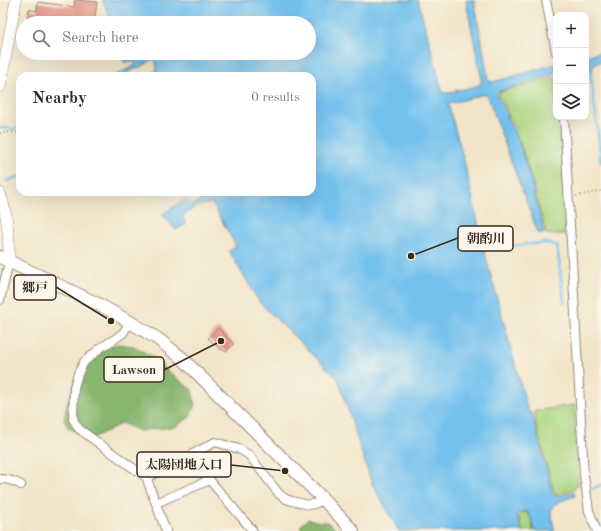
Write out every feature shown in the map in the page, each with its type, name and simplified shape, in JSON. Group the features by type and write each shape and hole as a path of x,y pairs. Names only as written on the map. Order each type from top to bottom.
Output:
{"main road":[{"path":"4,260 98,304 158,339 183,359 353,531"}],"street":[{"path":"0,86 16,0"},
{"path":"546,0 555,48"},
{"path":"564,120 584,475 589,511 597,531"},
{"path":"0,193 5,210 4,220 9,241 4,260 0,300"},
{"path":"130,322 123,333 103,346 84,362 74,387 74,419 79,429 147,478 166,531"},
{"path":"147,478 215,442 239,449 249,455 279,494 286,499 310,505 323,499"},
{"path":"189,456 253,531"},
{"path":"0,479 14,481 21,485"},
{"path":"156,503 210,480"}],"path":[{"path":"0,133 16,132"},
{"path":"568,197 601,191"}],"green space":[{"path":"553,78 553,120 561,120 567,232 557,235 546,234 520,142 503,100 499,98 499,92"},
{"path":"116,344 134,346 153,357 192,390 195,404 190,417 175,427 139,431 122,423 93,438 69,428 64,420 66,408 74,385 94,356"},
{"path":"574,405 578,486 558,494 554,492 534,411"},
{"path":"526,512 531,518 533,531 522,531 519,517 521,513"},
{"path":"308,519 327,522 338,531 301,531 301,525"}],"water":[{"path":"102,0 418,0 443,93 447,93 480,85 481,74 466,0 474,0 488,81 493,82 553,65 553,75 499,91 496,94 498,100 502,102 508,120 519,142 531,181 544,233 538,233 488,97 485,94 448,104 464,160 485,254 528,411 532,414 553,494 558,496 574,491 575,496 560,501 555,504 551,510 555,531 534,531 531,518 527,511 519,513 516,516 518,517 522,531 399,531 372,484 338,379 260,303 229,251 236,246 212,203 197,206 182,216 186,224 176,230 162,214 186,199 192,205 209,196 316,196 316,72 154,72 157,70 156,63 154,60 316,60 316,16 109,16"},
{"path":"601,52 601,62 594,64 592,67 593,71 589,72 589,68 589,55"},
{"path":"123,60 152,60 128,72 123,72 136,65 134,61 124,62"}],"building":[{"path":"75,0 97,2 95,16 28,16 29,9 37,11 38,2 74,7"},
{"path":"218,328 234,344 226,352 222,349 221,350 208,338"}],"waterway":[{"path":"590,69 601,162"},
{"path":"0,128 16,128"},
{"path":"7,181 16,178"},
{"path":"482,248 545,243 557,245 564,303"},
{"path":"591,489 601,485"}],"place":[{"name":"朝酌川","path":"411,256"},
{"name":"郷戸","path":"111,321"},
{"name":"Lawson","path":"221,341"},
{"name":"太陽団地入口","path":"285,471"}]}
